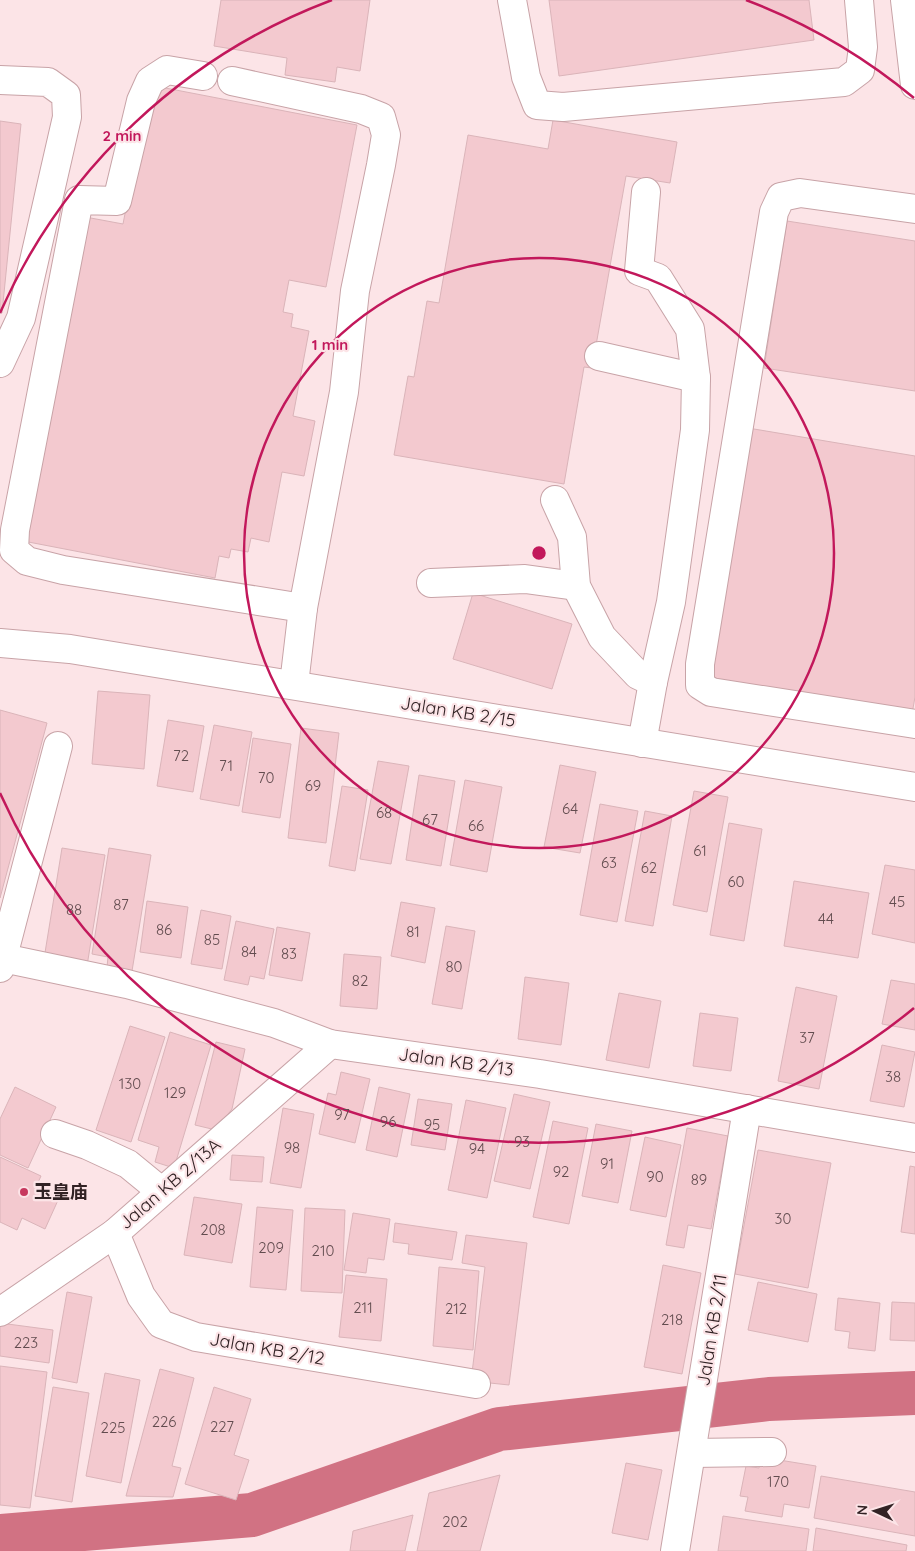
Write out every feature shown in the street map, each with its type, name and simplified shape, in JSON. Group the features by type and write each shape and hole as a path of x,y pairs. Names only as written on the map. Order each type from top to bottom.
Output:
{"street":[{"path":"512,0 526,77 537,105 563,107 844,82 860,70 863,47 859,0"},
{"path":"905,0 915,85"},
{"path":"203,76 167,70 150,81 140,101 117,201 79,200 15,530 14,550 27,562 63,570 303,608"},
{"path":"0,80 48,82 66,95 67,118 21,318 0,363"},
{"path":"232,81 361,109 381,117 386,135 355,291 344,392 303,608 294,684"},
{"path":"642,743 653,682 671,602 695,430 696,378 690,329 658,278 639,271 646,192"},
{"path":"915,209 800,193 781,197 774,212 700,664 700,684 711,692 915,724"},
{"path":"599,356 696,378"},
{"path":"555,500 572,537 576,586 602,637 638,675 653,682"},
{"path":"431,583 525,579 576,586"},
{"name":"Jalan KB 2/15","path":"0,643 70,649 294,684 915,787"},
{"path":"1,963 58,746"},
{"name":"Jalan KB 2/13","path":"1,963 136,987 274,1024 330,1044 540,1074 915,1138"},
{"name":"Jalan KB 2/13A","path":"0,1312 114,1233 330,1044"},
{"name":"Jalan KB 2/11","path":"675,1551 747,1109"},
{"path":"55,1134 87,1145 128,1164 161,1191"},
{"name":"Jalan KB 2/12","path":"114,1233 141,1296 161,1324 196,1337 476,1384"},
{"path":"693,1447 772,1452"}],"building":[{"path":"221,0 370,0 360,71 337,67 335,82 285,75 287,58 214,46"},
{"path":"549,0 809,0 814,40 559,76"},
{"path":"150,85 357,125 326,287 289,280 283,312 293,314 291,327 309,331 293,416 315,421 304,476 282,472 269,542 251,538 248,552 231,549 229,558 219,556 215,578 18,540 80,216 123,224"},
{"path":"553,120 677,142 670,183 626,176 592,368 584,367 564,484 394,455 408,376 414,377 427,301 439,303 468,135 548,149"},
{"path":"0,121 21,124 2,313 0,313"},
{"path":"787,221 915,241 915,391 764,368"},
{"path":"748,428 915,456 915,697 912,714 706,679"},
{"path":"473,593 572,624 552,689 453,659"},
{"path":"98,691 150,695 144,769 92,764"},
{"path":"0,710 47,723 0,898"},
{"path":"168,720 204,726 193,792 157,786"},
{"path":"214,725 252,732 239,806 200,799"},
{"path":"301,728 339,733 326,843 288,838"},
{"path":"253,738 291,744 280,818 242,812"},
{"path":"378,761 409,766 391,864 360,859"},
{"path":"560,765 596,772 580,853 544,847"},
{"path":"419,775 455,781 441,866 406,860"},
{"path":"465,780 502,787 487,872 450,865"},
{"path":"342,786 368,790 355,871 329,866"},
{"path":"694,791 728,797 707,912 673,905"},
{"path":"600,804 638,811 617,922 580,915"},
{"path":"645,811 672,816 653,926 625,921"},
{"path":"729,823 762,829 744,941 710,935"},
{"path":"62,848 105,855 86,972 43,965"},
{"path":"109,848 151,855 132,971 107,967 108,957 92,954"},
{"path":"885,865 915,870 915,943 872,934"},
{"path":"794,881 869,893 858,958 784,946"},
{"path":"147,901 188,907 181,958 140,952"},
{"path":"401,902 435,908 425,963 391,956"},
{"path":"201,910 231,916 222,969 191,964"},
{"path":"236,921 274,929 264,979 250,976 248,985 224,980"},
{"path":"446,926 475,931 462,1009 432,1004"},
{"path":"277,927 310,933 302,981 269,975"},
{"path":"344,954 381,957 377,1009 340,1006"},
{"path":"525,977 569,983 561,1045 518,1039"},
{"path":"891,980 915,984 915,1030 882,1024"},
{"path":"796,987 837,996 819,1089 778,1081"},
{"path":"619,993 661,1001 649,1068 606,1060"},
{"path":"700,1013 738,1018 731,1071 693,1066"},
{"path":"130,1026 165,1037 131,1142 96,1130"},
{"path":"170,1032 211,1045 174,1168 155,1162 159,1147 138,1140"},
{"path":"216,1042 245,1049 232,1109 216,1130 195,1125"},
{"path":"882,1045 915,1052 904,1107 870,1101"},
{"path":"341,1072 370,1079 355,1143 319,1134 328,1093 336,1095"},
{"path":"15,1087 56,1107 28,1168 0,1155 0,1119"},
{"path":"379,1087 410,1094 397,1157 366,1150"},
{"path":"514,1094 550,1102 530,1189 494,1181"},
{"path":"418,1099 452,1104 445,1150 411,1145"},
{"path":"466,1100 506,1108 487,1198 448,1190"},
{"path":"283,1108 314,1114 301,1188 270,1183"},
{"path":"553,1121 588,1128 569,1224 533,1217"},
{"path":"596,1124 632,1131 618,1203 582,1196"},
{"path":"687,1128 728,1136 711,1229 688,1225 684,1248 666,1245"},
{"path":"645,1137 681,1145 666,1217 630,1210"},
{"path":"758,1150 831,1163 808,1288 735,1274"},
{"path":"232,1155 264,1157 262,1182 230,1180"},
{"name":"玉皇庙","path":"0,1157 41,1176 36,1187 59,1198 45,1229 22,1218 17,1230 0,1222"},
{"path":"910,1166 915,1167 915,1234 901,1232"},
{"path":"194,1197 242,1204 232,1263 184,1255"},
{"path":"257,1207 293,1210 286,1290 250,1287"},
{"path":"305,1208 345,1210 342,1293 301,1291"},
{"path":"353,1213 390,1219 384,1260 368,1258 366,1273 344,1270"},
{"path":"395,1223 457,1232 452,1260 408,1254 409,1244 393,1242"},
{"path":"466,1235 527,1243 509,1385 471,1381 485,1267 462,1263"},
{"path":"663,1265 701,1273 682,1374 644,1367"},
{"path":"439,1267 479,1271 473,1350 433,1346"},
{"path":"346,1275 387,1279 381,1341 339,1337"},
{"path":"758,1282 817,1294 808,1342 748,1330"},
{"path":"67,1292 92,1297 77,1383 52,1378"},
{"path":"838,1298 880,1303 875,1351 848,1348 850,1332 835,1330"},
{"path":"892,1302 915,1303 915,1341 890,1340"},
{"path":"0,1323 53,1330 49,1363 0,1356"},
{"path":"0,1366 47,1372 30,1508 0,1505"},
{"path":"160,1369 194,1378 172,1466 181,1468 173,1497 126,1496"},
{"path":"105,1373 140,1380 121,1483 86,1476"},
{"path":"53,1387 89,1393 72,1502 35,1496"},
{"path":"214,1387 251,1399 234,1455 249,1460 236,1500 185,1484"},
{"path":"761,1457 816,1466 809,1508 784,1504 782,1517 745,1511 748,1497 740,1496 746,1466 759,1468"},
{"path":"626,1463 662,1470 648,1540 612,1533"},
{"path":"500,1475 480,1551 417,1551 429,1493"},
{"path":"821,1476 915,1492 915,1536 814,1518"},
{"path":"413,1515 405,1551 350,1551 353,1531"},
{"path":"723,1516 809,1529 806,1551 718,1551"},
{"path":"816,1528 907,1545 906,1551 813,1551"}],"waterway":[{"path":"0,1536 252,1515 499,1429 769,1399 915,1393"}],"place":[{"name":"玉皇庙","path":"24,1192"}]}
